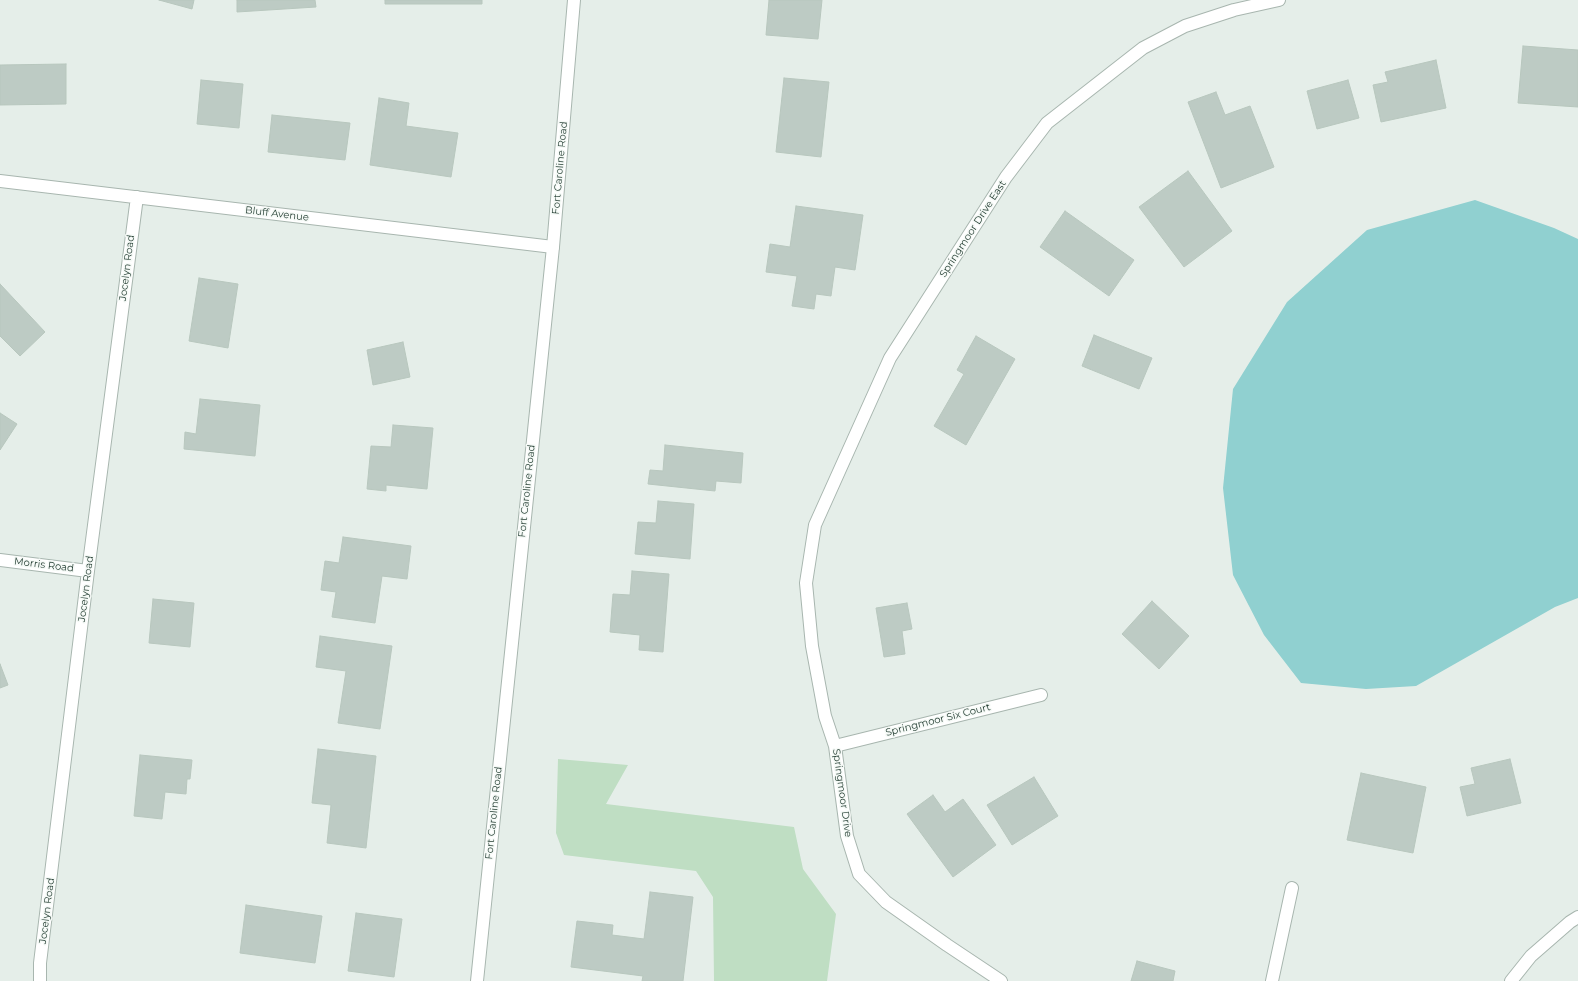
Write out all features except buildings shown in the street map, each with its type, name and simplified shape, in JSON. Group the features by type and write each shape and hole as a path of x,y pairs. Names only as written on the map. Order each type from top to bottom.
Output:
{"street":[{"name":"Fort Caroline Road","path":"477,981 554,247 574,0"},
{"name":"Springmoor Drive East","path":"806,583 815,525 890,358 1006,178 1048,123 1143,48 1185,26 1234,10 1279,0"},
{"name":"Bluff Avenue","path":"0,181 554,247"},
{"name":"Jocelyn Road","path":"40,981 40,963 88,571 136,197"},
{"name":"Morris Road","path":"0,560 88,571"},
{"name":"Springmoor Drive","path":"806,583 812,646 825,716 835,746 847,836 859,874 886,902 1001,981"},
{"name":"Springmoor Six Court","path":"835,746 1041,695"},
{"path":"1272,981 1292,888"},
{"path":"1511,981 1531,956 1570,922 1578,917"}],"green space":[{"path":"558,759 628,765 606,804 794,827 803,869 836,914 827,981 714,981 713,897 696,871 564,855 556,833"}],"water":[{"path":"1475,200 1554,228 1578,239 1578,598 1555,607 1416,686 1366,689 1301,683 1264,635 1233,575 1223,488 1233,389 1287,302 1367,230"}]}
